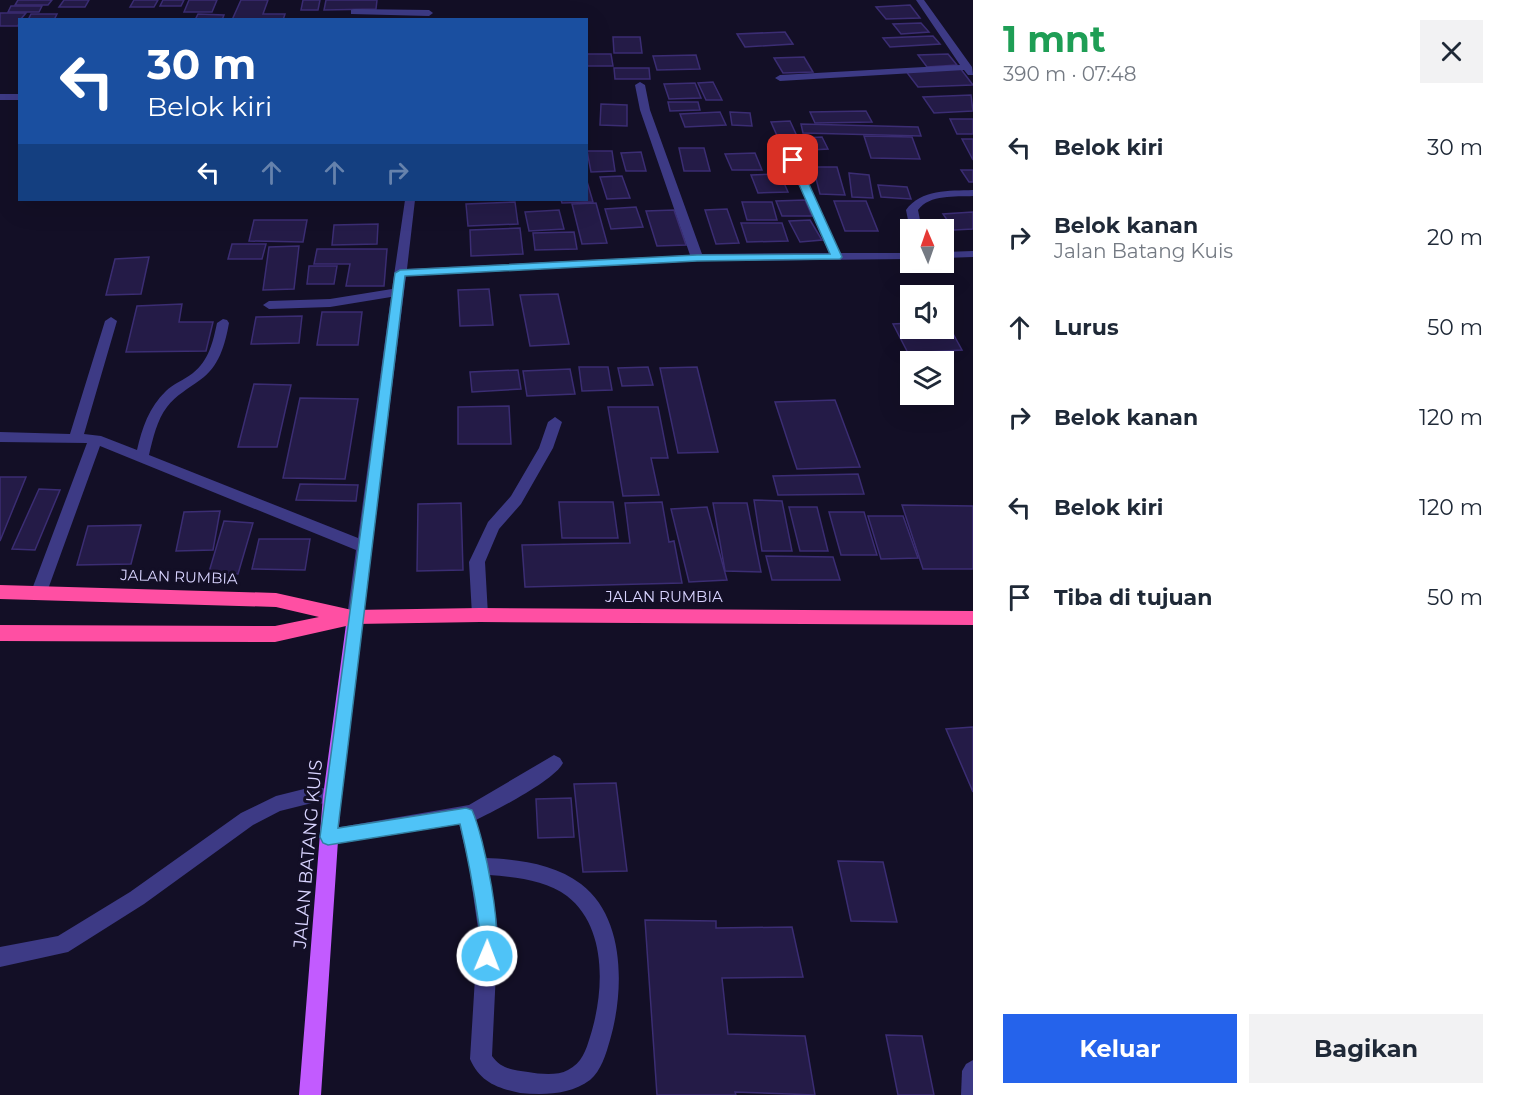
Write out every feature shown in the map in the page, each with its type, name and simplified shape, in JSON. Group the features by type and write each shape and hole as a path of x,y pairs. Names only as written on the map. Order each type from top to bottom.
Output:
{"highway":[{"name":"JALAN RUMBIA","path":"0,592 276,600 355,617"},
{"name":"JALAN RUMBIA","path":"0,633 275,634 355,617 480,615 973,618"}],"main road":[{"name":"JALAN BATANG KUIS","path":"309,1095 328,837 355,617"}],"street":[{"path":"354,12 429,16 431,0"},
{"path":"920,0 970,71"},
{"path":"780,78 970,71"},
{"path":"640,85 645,110 697,258"},
{"path":"0,97 18,97"},
{"path":"793,160 836,257"},
{"path":"914,219 912,210 917,203 930,198 973,193"},
{"path":"355,617 410,201"},
{"path":"954,255 973,254"},
{"path":"400,273 697,258 900,256"},
{"path":"269,305 330,303 397,292"},
{"path":"76,438 111,321"},
{"path":"142,457 155,415 167,398 207,366 215,355 223,323"},
{"path":"480,615 477,562 493,526 516,500 546,448 555,422"},
{"path":"0,437 96,439 366,547"},
{"path":"39,592 96,439"},
{"path":"328,837 466,815 517,788 554,764"},
{"path":"0,957 61,945 137,898 247,819 276,804 312,795 332,796"},
{"path":"466,815 478,866 488,929 481,1059 490,1074 504,1079 531,1084 566,1082 582,1074 593,1062 607,1018 610,973 595,910 574,890 546,875 478,866"},
{"path":"972,1095 973,1071"}],"building":[{"path":"18,0 52,0 48,5 15,5"},
{"path":"64,0 89,0 85,7 59,7"},
{"path":"134,0 158,0 154,7 130,7"},
{"path":"163,0 184,0 181,6 160,6"},
{"path":"189,0 217,0 212,12 184,12"},
{"path":"241,0 268,0 263,14 285,14 284,18 233,18"},
{"path":"303,0 320,0 318,10 301,10"},
{"path":"326,0 377,0 376,9 324,10"},
{"path":"910,5 920,18 886,19 876,7"},
{"path":"11,6 42,6 39,12 8,12"},
{"path":"0,13 26,13 22,18 18,18 18,26 0,26"},
{"path":"31,14 57,14 55,18 29,18"},
{"path":"198,14 224,15 223,18 196,18"},
{"path":"921,23 929,32 901,34 893,24"},
{"path":"785,32 793,44 745,47 737,34"},
{"path":"933,36 940,44 890,47 883,38"},
{"path":"613,37 640,37 642,53 614,53"},
{"path":"588,54 611,54 613,66 588,66"},
{"path":"948,54 957,65 927,67 918,55"},
{"path":"696,55 700,69 657,70 653,56"},
{"path":"804,57 813,72 783,73 774,58"},
{"path":"614,68 649,68 650,79 615,79"},
{"path":"960,68 973,85 918,87 905,70"},
{"path":"713,82 722,100 706,100 698,83"},
{"path":"695,83 701,98 669,99 664,84"},
{"path":"971,95 973,111 934,113 923,97"},
{"path":"668,102 698,102 700,110 670,111"},
{"path":"601,104 627,105 627,126 600,125"},
{"path":"866,111 872,122 815,123 810,112"},
{"path":"720,112 726,125 685,127 680,114"},
{"path":"730,112 750,113 752,126 732,125"},
{"path":"950,119 973,119 973,134 957,134"},
{"path":"790,121 802,147 782,147 771,122"},
{"path":"801,124 918,127 921,136 803,133"},
{"path":"864,136 912,137 920,159 871,158"},
{"path":"822,137 828,149 810,150 804,138"},
{"path":"962,139 973,139 973,160"},
{"path":"679,148 704,148 710,171 684,171"},
{"path":"588,151 612,151 615,171 591,172"},
{"path":"641,152 646,171 626,171 621,153"},
{"path":"755,153 762,170 732,170 725,154"},
{"path":"813,167 837,167 845,195 820,194"},
{"path":"961,170 973,170 973,182 969,182"},
{"path":"849,173 869,175 873,198 852,197"},
{"path":"780,174 788,192 758,193 751,175"},
{"path":"622,176 630,198 607,199 600,177"},
{"path":"588,185 593,202 562,203 561,201 588,201"},
{"path":"878,185 907,187 911,199 881,197"},
{"path":"805,200 812,216 782,216 776,201"},
{"path":"834,201 866,201 878,231 845,231"},
{"path":"515,202 518,224 468,226 466,204"},
{"path":"742,202 772,202 777,220 747,220"},
{"path":"596,203 607,243 582,244 572,204"},
{"path":"636,207 643,227 611,229 605,209"},
{"path":"727,209 739,243 716,244 705,210"},
{"path":"559,210 564,229 529,231 525,212"},
{"path":"674,210 686,245 657,246 646,211"},
{"path":"973,212 973,229 954,230 954,219 946,219 943,214"},
{"path":"254,220 307,220 303,242 249,241"},
{"path":"810,220 822,240 800,242 789,221"},
{"path":"741,223 782,223 788,241 747,242"},
{"path":"378,224 377,244 332,245 334,225"},
{"path":"520,228 523,254 471,256 470,230"},
{"path":"574,232 577,249 535,250 533,233"},
{"path":"232,244 266,244 262,259 228,259"},
{"path":"299,246 294,289 263,290 269,247"},
{"path":"317,249 387,249 384,286 346,286 350,264 314,264"},
{"path":"149,257 141,294 106,295 115,259"},
{"path":"309,266 337,266 334,284 307,284"},
{"path":"489,289 493,325 460,326 458,290"},
{"path":"558,294 569,344 530,346 520,295"},
{"path":"182,304 179,322 213,322 206,351 126,352 137,306"},
{"path":"322,312 362,312 358,345 317,345"},
{"path":"302,316 299,343 251,344 256,317"},
{"path":"893,324 900,324 900,338"},
{"path":"954,336 962,350 944,351 907,351 901,339 954,339"},
{"path":"579,367 608,367 612,390 582,391"},
{"path":"648,367 653,385 622,386 618,368"},
{"path":"697,367 718,452 678,453 660,368"},
{"path":"570,369 575,394 527,396 523,371"},
{"path":"518,370 521,389 472,392 470,372"},
{"path":"254,384 291,385 277,447 238,447"},
{"path":"300,398 358,399 345,479 283,478"},
{"path":"835,400 860,467 797,469 775,402"},
{"path":"509,406 511,444 458,444 458,407"},
{"path":"608,407 658,407 668,458 651,458 659,495 623,496"},
{"path":"858,474 864,494 778,495 773,476"},
{"path":"0,477 26,477 0,541"},
{"path":"300,484 358,485 356,501 296,500"},
{"path":"39,489 60,490 35,550 12,549"},
{"path":"754,500 782,501 792,551 762,551"},
{"path":"559,502 613,502 618,538 562,538"},
{"path":"662,502 669,542 674,541 682,583 525,587 522,545 630,543 625,503"},
{"path":"461,503 463,570 417,571 418,504"},
{"path":"713,503 747,503 761,572 725,571"},
{"path":"902,505 973,506 973,569 923,569"},
{"path":"707,507 727,580 689,582 671,509"},
{"path":"789,507 817,507 828,551 800,551"},
{"path":"220,511 213,550 176,551 184,512"},
{"path":"829,512 864,512 877,555 841,555"},
{"path":"868,516 903,516 918,558 881,559"},
{"path":"224,521 253,523 238,574 209,572"},
{"path":"141,525 131,564 77,565 88,526"},
{"path":"259,539 310,539 305,570 252,569"},
{"path":"766,556 833,557 840,580 772,580"},
{"path":"973,727 973,792 946,729"},
{"path":"616,783 627,871 583,872 574,784"},
{"path":"571,798 574,837 538,838 536,799"},
{"path":"838,861 883,862 897,922 851,921"},
{"path":"645,920 716,921 716,928 792,927 803,977 722,978 728,1034 805,1036 815,1095 735,1092 736,1095 657,1095"},
{"path":"886,1035 922,1036 934,1095 898,1095"}],"route":[{"path":"487,956 488,929 478,866 466,815 328,837 400,273 697,258 836,257 793,160"}]}
